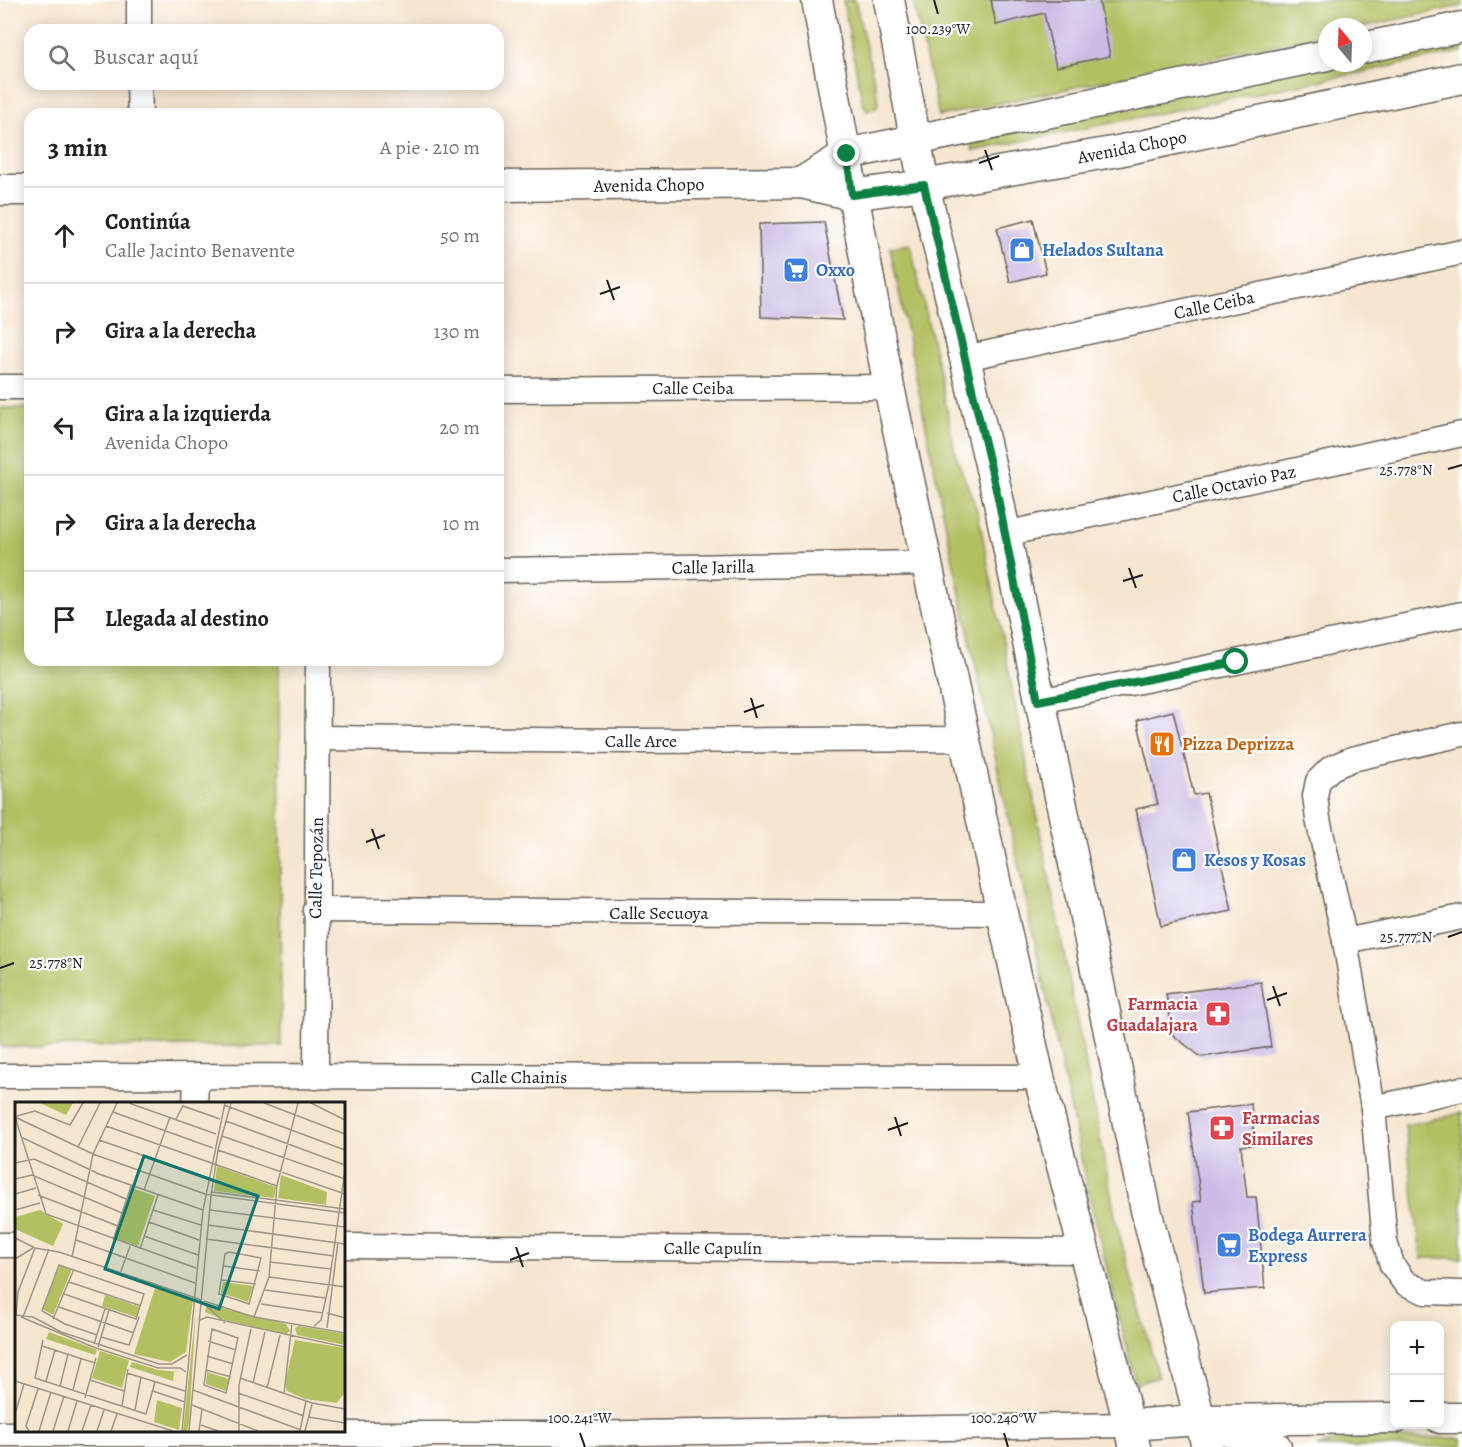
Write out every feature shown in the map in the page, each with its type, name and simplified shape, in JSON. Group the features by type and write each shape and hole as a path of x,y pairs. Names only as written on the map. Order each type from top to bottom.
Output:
{"street":[{"path":"139,0 139,24"},
{"path":"817,0 889,387 1002,913 1039,1077 1132,1436"},
{"path":"889,0 924,185 966,358 1005,534 1146,1210 1202,1433"},
{"path":"1372,46 1462,27"},
{"path":"801,183 847,154 1318,57"},
{"name":"Avenida Chopo","path":"504,186 801,183 852,195 924,185 1118,151 1462,78"},
{"path":"140,90 140,108"},
{"path":"0,190 24,190"},
{"name":"Calle Ceiba","path":"966,358 1462,252"},
{"path":"0,387 24,387"},
{"name":"Calle Ceiba","path":"504,390 889,387"},
{"name":"Calle Octavio Paz","path":"1005,534 1462,434"},
{"name":"Calle Jarilla","path":"504,570 928,563"},
{"path":"1038,701 1462,614"},
{"name":"Calle Tepozán","path":"316,1077 315,910 318,666"},
{"path":"1462,734 1352,759 1331,768 1318,781 1315,796 1345,941 1373,1108 1385,1242 1392,1265 1405,1283 1425,1292 1462,1293"},
{"name":"Calle Arce","path":"318,738 632,741 964,739"},
{"name":"Calle Secuoya","path":"315,910 1002,913"},
{"path":"1345,941 1462,917"},
{"name":"Calle Chainis","path":"0,1076 1039,1077"},
{"path":"195,1102 196,1076"},
{"path":"1373,1108 1462,1089"},
{"name":"Calle Capulín","path":"345,1246 1083,1251"},
{"path":"0,1434 191,1433 574,1441 1132,1436 1390,1418"},
{"path":"1444,1418 1462,1418"},
{"path":"1202,1433 1276,1447"}],"green space":[{"path":"843,0 855,0 879,102 876,108 867,111 862,101"},
{"path":"913,0 1462,0 1462,6 1372,25 1372,18 1318,18 1318,36 939,116"},
{"path":"1462,34 1462,52 1372,70 1372,53"},
{"path":"1318,65 1318,72 1363,72 973,151 970,139"},
{"path":"910,244 956,456 978,513 1117,1225 1158,1377 1136,1384 1092,1209 948,537 890,247"},
{"path":"0,408 24,408 24,666 279,666 281,1046 0,1047"},
{"path":"1462,1113 1462,1258 1421,1258 1405,1125"},
{"path":"1349,1438 1462,1438 1462,1447 1316,1447"}],"building":[{"path":"991,0 1099,0 1110,56 1056,67 1044,13 996,25"},
{"name":"Helados Sultana","path":"1033,219 1046,273 1010,282 997,228"},
{"name":"Oxxo","path":"824,222 843,320 761,317 759,224"},
{"name":"Kesos y Kosas","path":"1173,711 1194,795 1206,793 1232,911 1161,926 1136,809 1158,804 1137,720"},
{"name":"Farmacia Guadalajara","path":"1261,982 1271,1047 1201,1057 1173,1035 1166,994"},
{"path":"1251,1104 1255,1145 1241,1146 1247,1197 1256,1197 1265,1288 1204,1293 1193,1202 1201,1201 1188,1112"}],"place":[{"name":"Helados Sultana","path":"1022,250"},
{"name":"Oxxo","path":"796,270"},
{"name":"Pizza Deprizza","path":"1162,744"},
{"name":"Kesos y Kosas","path":"1184,860"},
{"name":"Farmacia Guadalajara","path":"1218,1014"},
{"name":"Farmacias Similares","path":"1222,1128"},
{"name":"Bodega Aurrera Express","path":"1229,1245"}],"route":[{"path":"847,154 852,195 924,185 998,498 1038,701 1236,662"}]}
